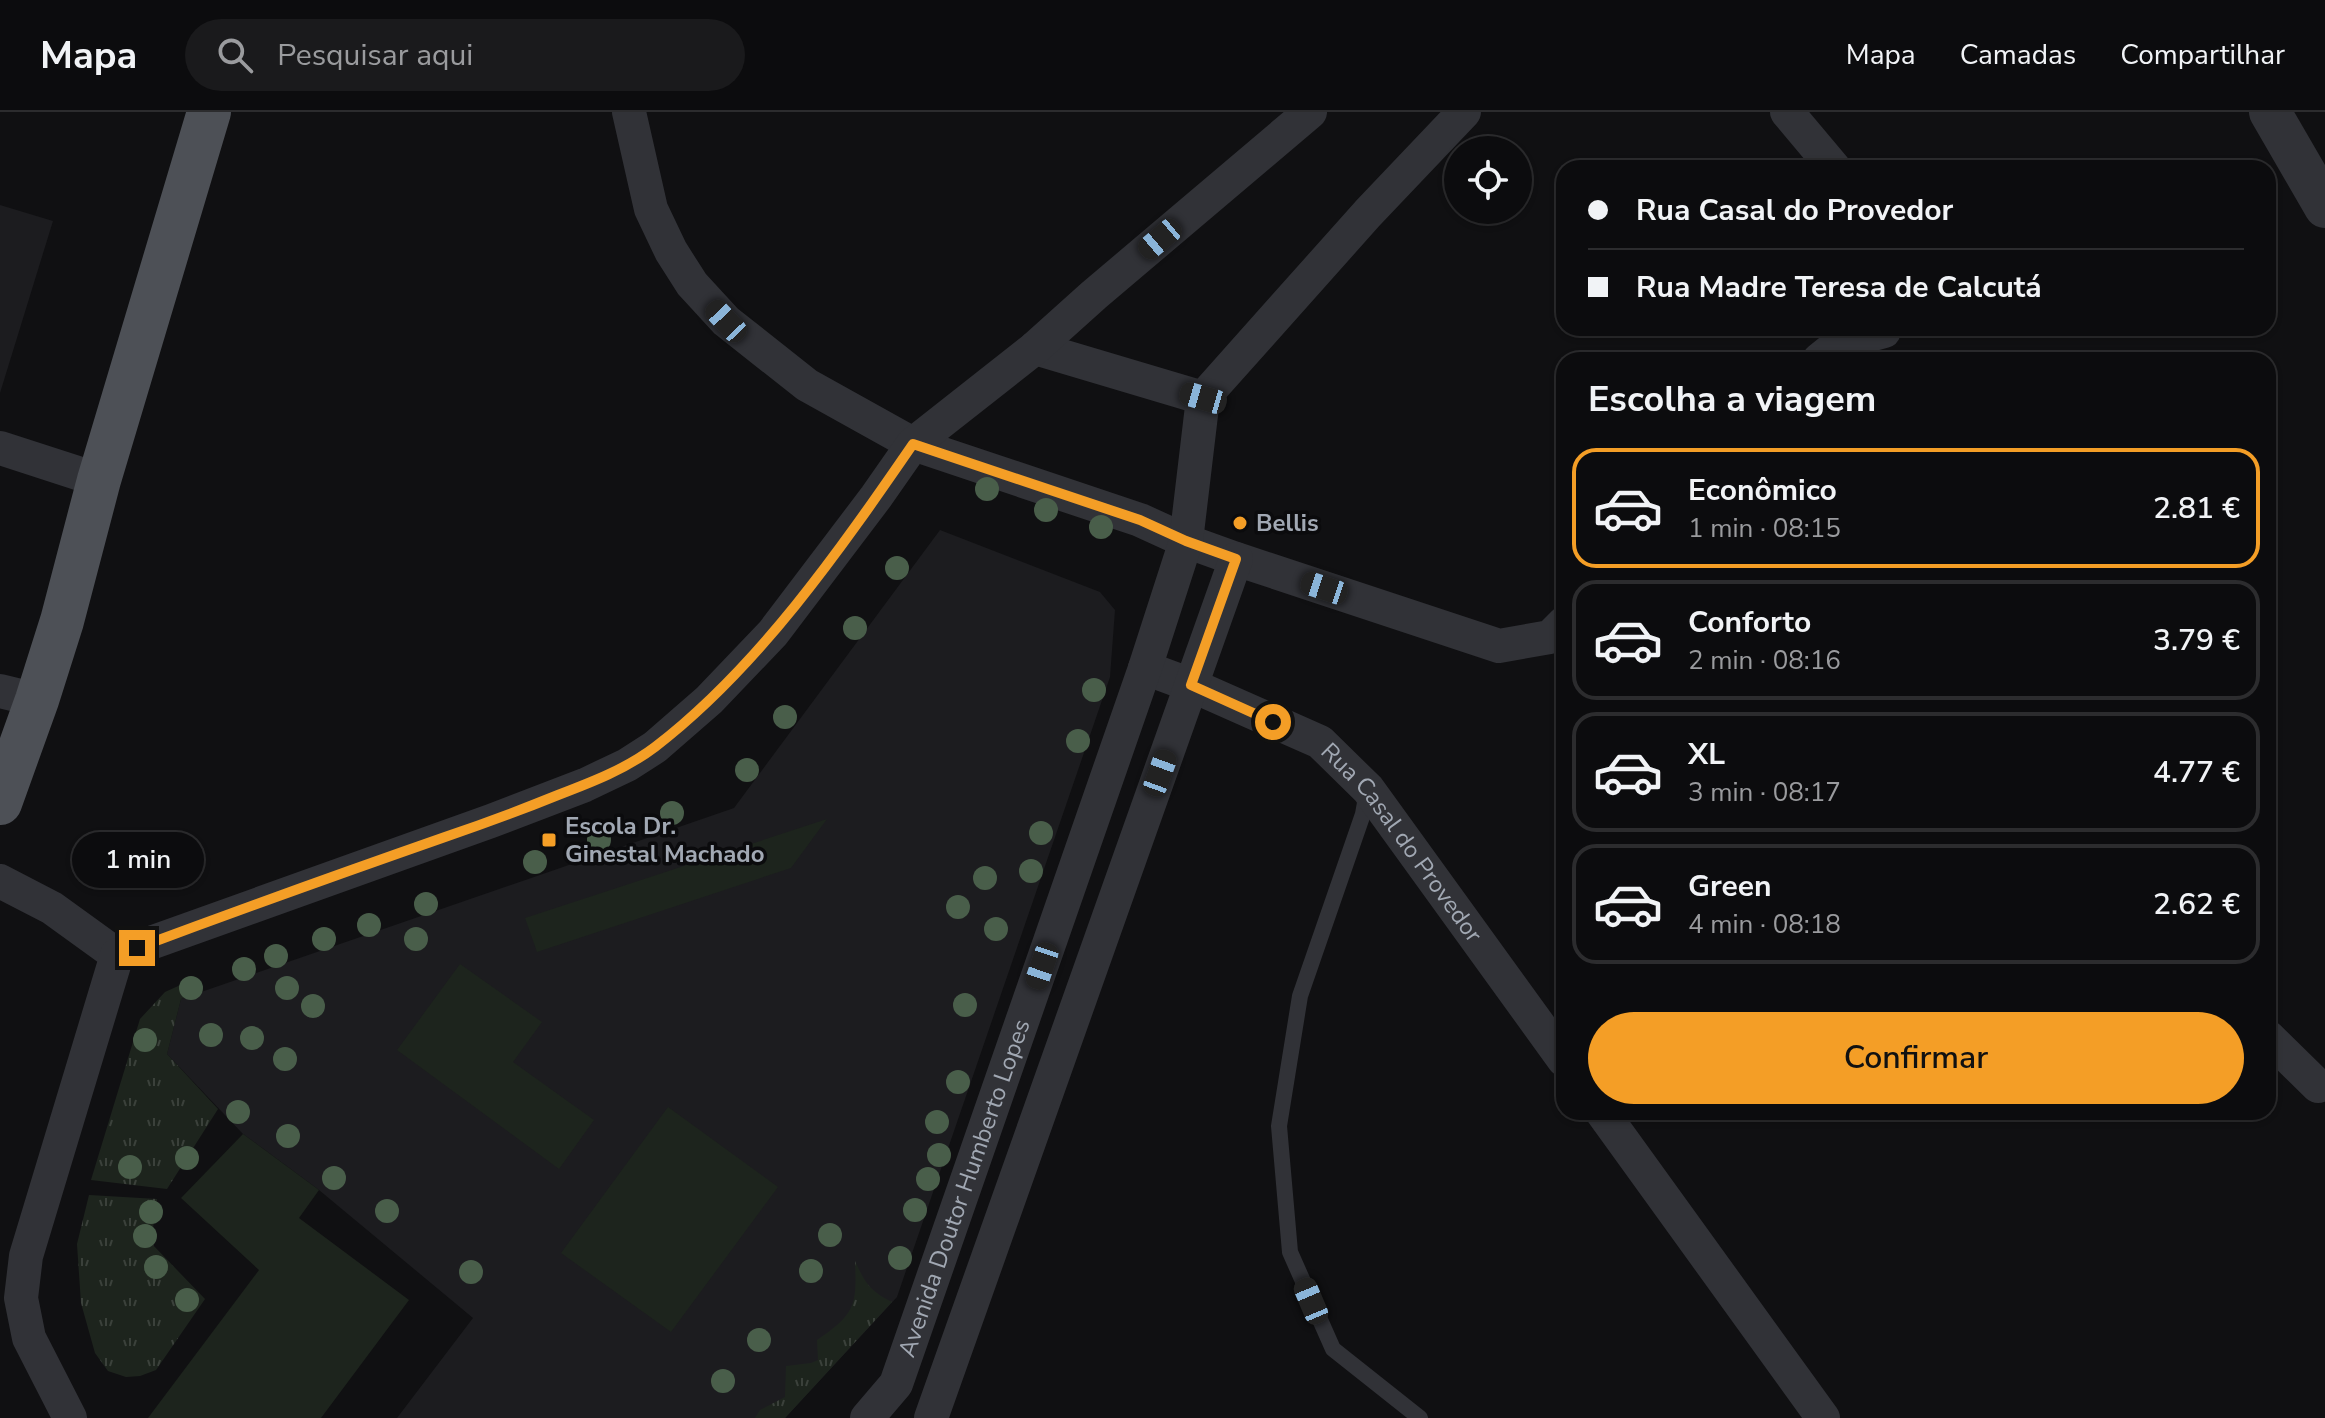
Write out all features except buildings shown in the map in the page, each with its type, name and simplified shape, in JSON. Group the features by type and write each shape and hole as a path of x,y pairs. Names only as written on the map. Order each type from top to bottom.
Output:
{"main road":[{"path":"0,803 19,696 62,621 99,480 209,112"}],"street":[{"path":"629,112 651,209 671,251 692,284 726,321 807,385 913,444 1140,520 1236,559 1499,646 1550,637 1556,631"},
{"path":"117,955 585,785 627,765 655,747 709,700 773,633 913,444 1035,348 1310,112"},
{"path":"1035,348 1203,398 1368,213 1464,112"},
{"path":"1787,112 1827,160"},
{"path":"2270,112 2325,207"},
{"path":"1829,352 1840,343 1871,336"},
{"name":"Avenida Doutor Humberto Lopes","path":"867,1418 896,1384 1145,668 1186,541 1203,398"},
{"path":"0,448 99,480"},
{"path":"896,1384 931,1418 1236,559"},
{"name":"Rua Casal do Provedor","path":"1145,668 1320,742 1368,789 1556,1049"},
{"path":"0,881 52,908 117,955"},
{"path":"70,1418 29,1338 13,1262 117,955"},
{"path":"2276,1045 2318,1086"},
{"path":"1608,1120 1823,1418"}],"lane":[{"path":"1368,789 1363,814 1300,996 1279,1126 1290,1252 1333,1349 1420,1418"}],"shaded area":[{"path":"0,205 53,221 0,393"},
{"path":"940,530 1100,592 1115,610 1110,677 897,1297 785,1418 397,1418 473,1318 319,1190 243,1134 167,1054 181,999 734,808"}],"green space":[{"path":"827,819 791,868 537,952 525,918"},
{"path":"460,964 542,1022 513,1062 594,1120 559,1169 397,1050"},
{"path":"196,978 201,992 181,999 167,1054 218,1109 167,1189 91,1180 140,1019 165,992"},
{"path":"668,1107 778,1187 671,1332 561,1253"},
{"path":"243,1134 319,1190 299,1218 409,1300 321,1418 148,1418 259,1270 181,1198"},
{"path":"89,1195 157,1199 151,1243 205,1299 156,1370 140,1376 126,1377 108,1371 95,1353 81,1303 77,1244"},
{"path":"855,1261 869,1286 892,1302 785,1418 755,1418 760,1410 785,1397 786,1366 818,1360 817,1340 839,1323 851,1308"}],"place":[{"name":"Bellis","path":"1240,523"},
{"name":"Escola Dr. Ginestal Machado","path":"549,840"}],"route":[{"path":"137,948 585,785 627,765 655,747 709,700 773,633 913,444 1140,520 1236,559 1191,685 1273,722"}]}
